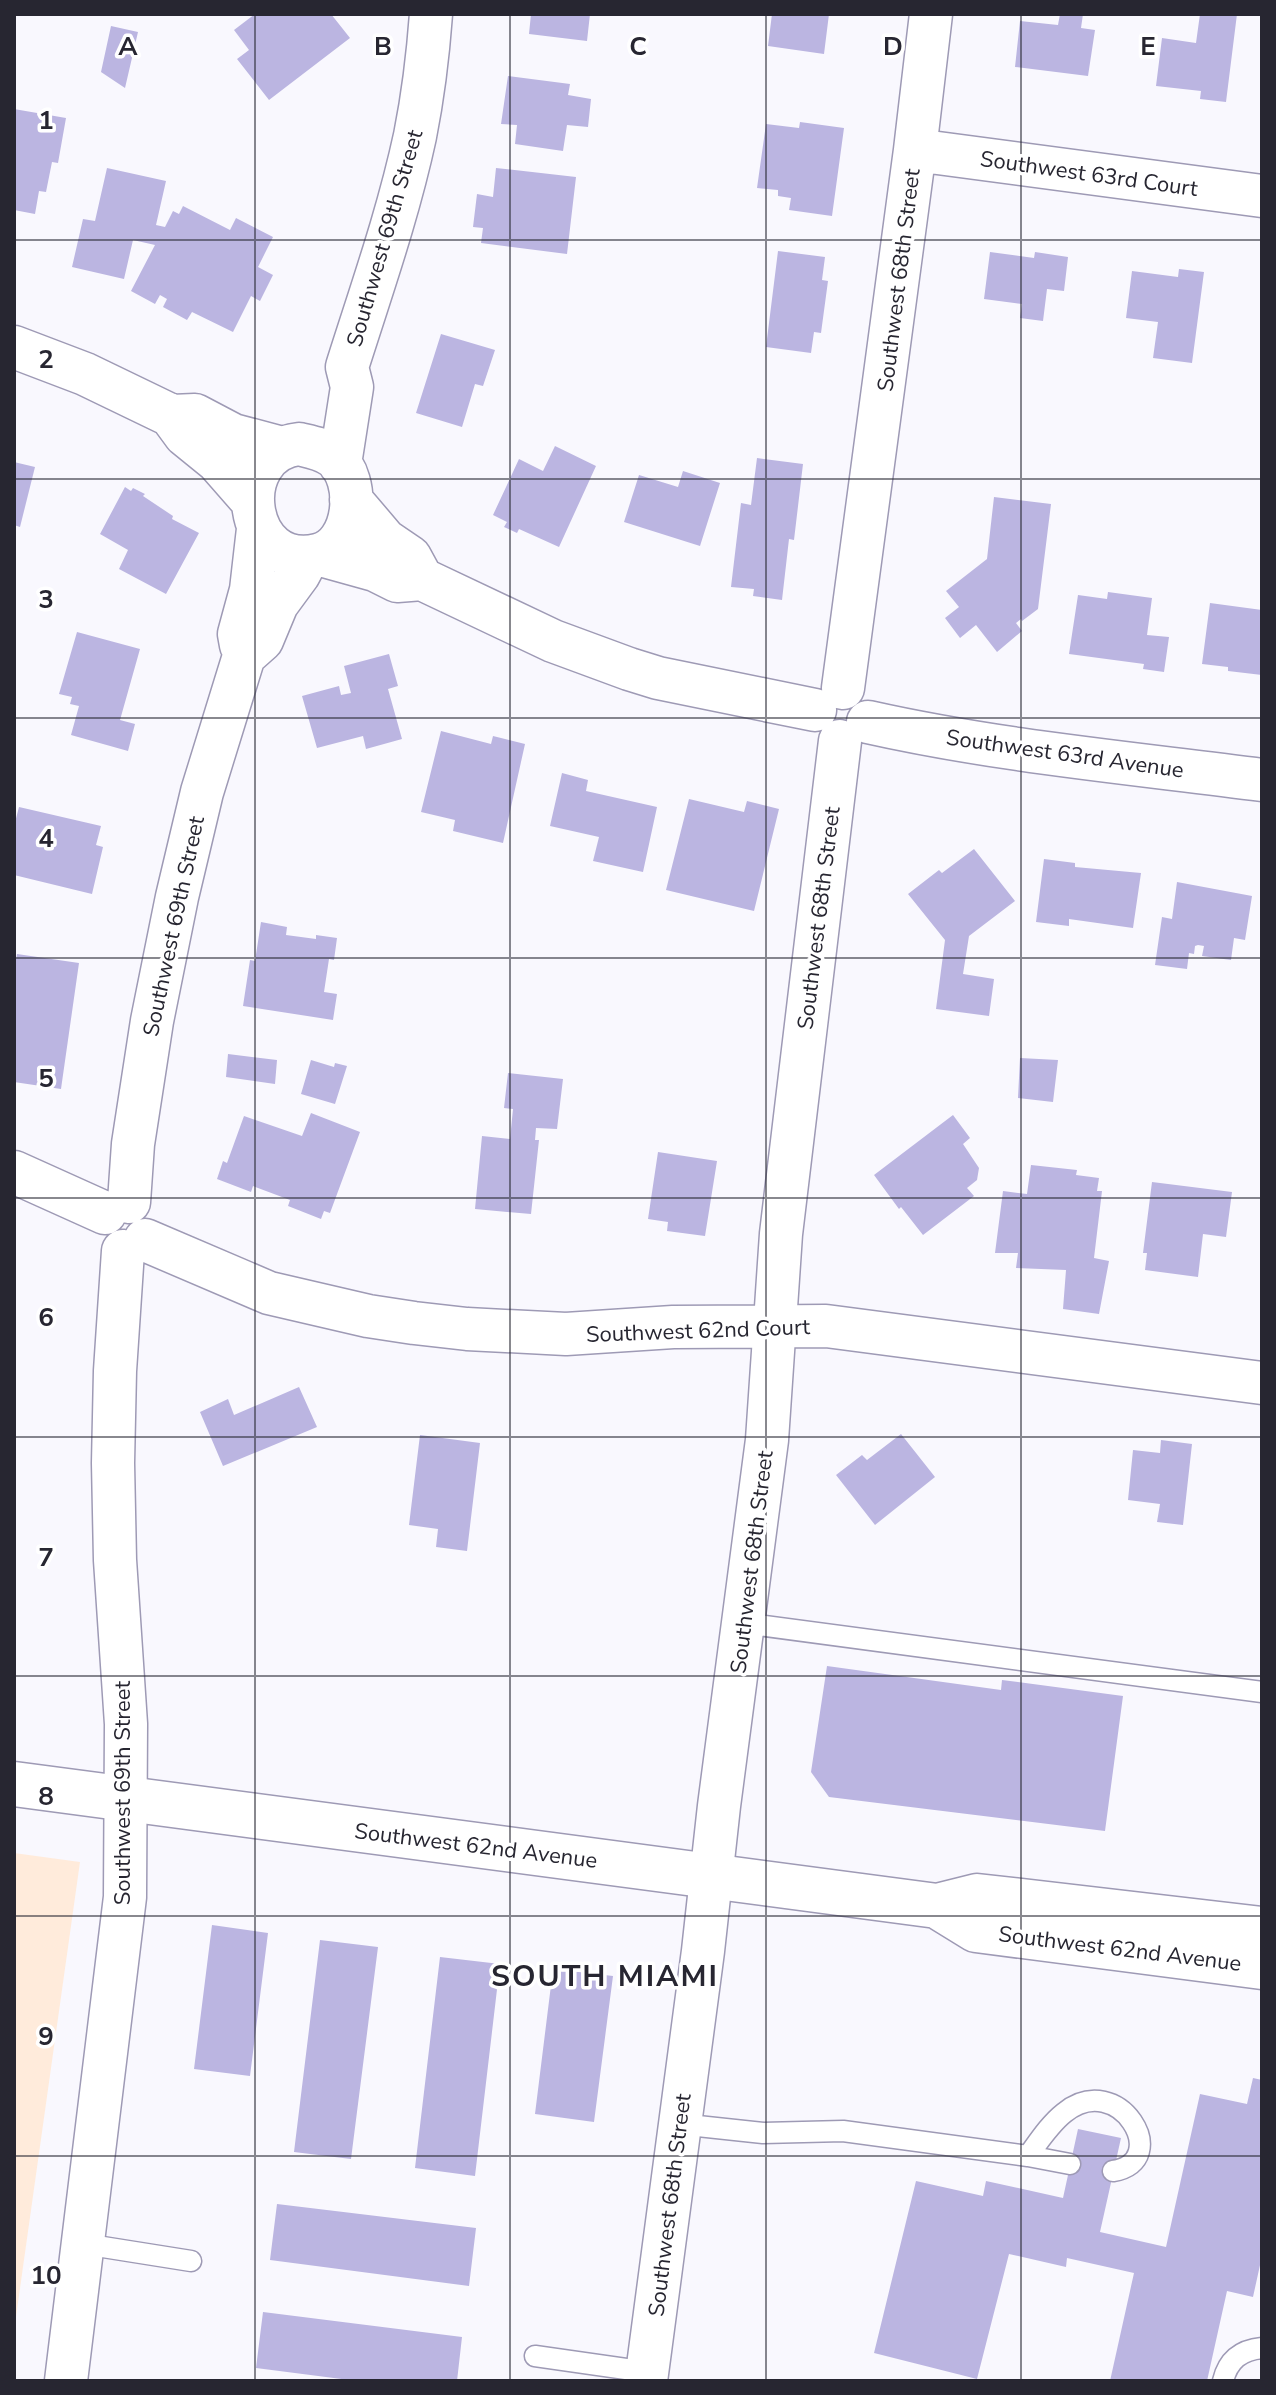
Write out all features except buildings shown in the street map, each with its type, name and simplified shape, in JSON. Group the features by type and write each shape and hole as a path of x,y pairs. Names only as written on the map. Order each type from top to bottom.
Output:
{"street":[{"name":"Southwest 69th Street","path":"346,482 352,387 347,367 393,223 415,136 431,14"},
{"name":"Southwest 68th Street","path":"646,2377 767,1440 781,1234 841,715 931,14"},
{"name":"Southwest 63rd Court","path":"915,150 1262,196"},
{"path":"14,347 85,374 172,416 195,415 233,435 322,450 346,482 346,529 341,539 332,549 314,556 282,552 272,546 256,515 208,452 185,435 172,416"},
{"name":"Southwest 69th Street","path":"291,446 322,404 331,379 347,367"},
{"path":"256,515 259,473 265,463 291,446"},
{"name":"Southwest 63rd Avenue","path":"346,482 385,540 410,557 422,579"},
{"name":"Southwest 69th Street","path":"66,2381 125,1897 126,1724 117,1598 114,1399 134,1246 108,1244 103,1237 101,1221 117,1208 165,954 202,792 244,656 239,634 251,590 256,515"},
{"name":"Southwest 69th Street","path":"244,656 262,640 277,604 314,556"},
{"name":"Southwest 63rd Avenue","path":"314,556 375,570 397,581 422,579 542,637 658,678 924,733 1262,780"},
{"path":"14,1172 117,1208"},
{"name":"Southwest 62nd Court","path":"134,1246 211,1270 269,1293 368,1316 414,1323 566,1334 673,1327 826,1326 1262,1383"},
{"name":"Southwest 62nd Avenue","path":"14,1784 937,1906 977,1896 1262,1929"},
{"name":"Southwest 62nd Avenue","path":"937,1906 976,1930 1262,1967"}],"lane":[{"path":"743,1623 1262,1692"},
{"path":"1028,2156 1065,2112 1076,2106 1099,2102 1112,2104 1133,2120 1139,2142 1131,2165 1113,2171"},
{"path":"679,2124 763,2133 843,2131 1070,2164"},
{"path":"84,2244 191,2261"},
{"path":"1223,2381 1235,2357 1249,2349 1262,2348"},
{"path":"535,2356 646,2377"}],"shaded area":[{"path":"14,1853 80,1862 14,2331"}],"district":[{"name":"SOUTH MIAMI","path":"605,1976"}]}
